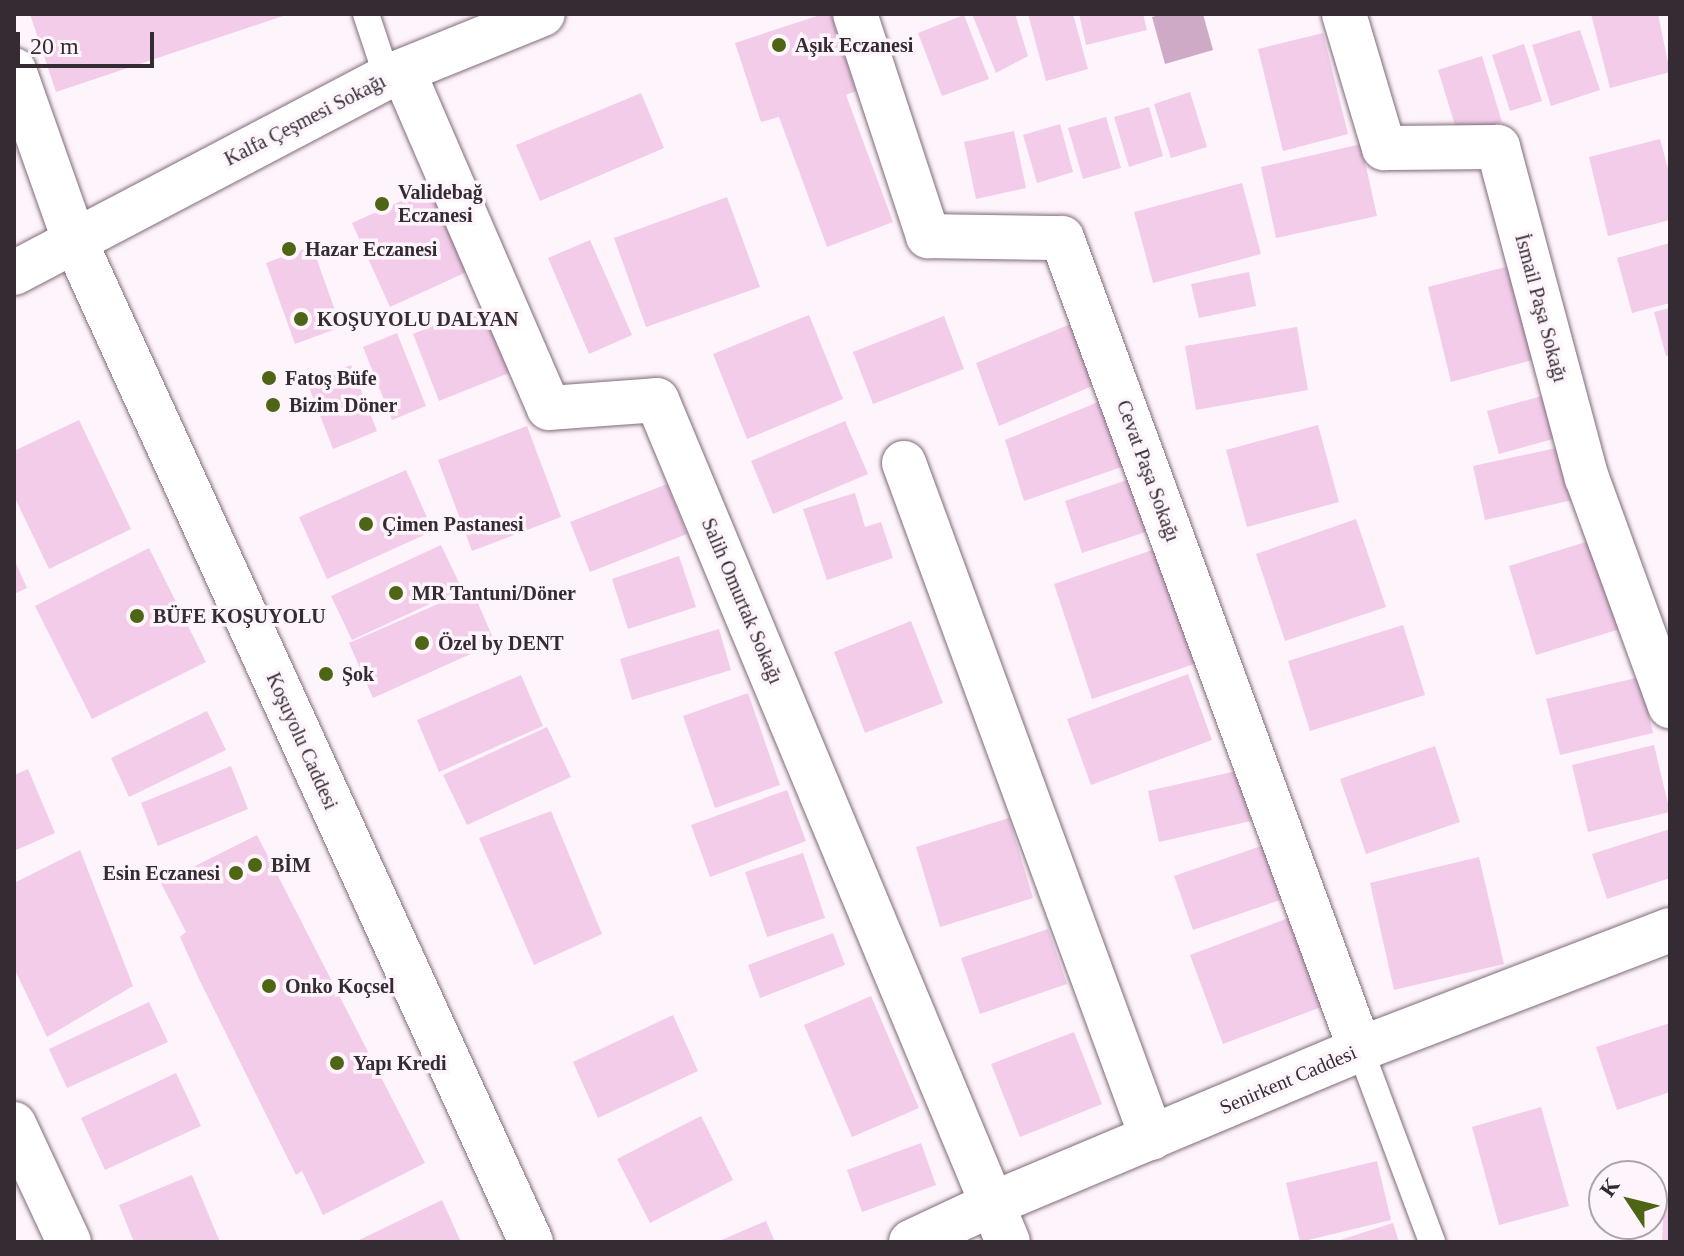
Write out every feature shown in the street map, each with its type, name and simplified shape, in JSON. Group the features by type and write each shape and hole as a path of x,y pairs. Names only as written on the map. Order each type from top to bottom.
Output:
{"street":[{"name":"Kalfa Çeşmesi Sokağı","path":"14,273 395,74 543,14"},
{"name":"Cevat Paşa Sokağı","path":"855,14 928,236 1062,238 1360,1049"},
{"name":"İsmail Paşa Sokağı","path":"1344,14 1384,148 1498,147 1587,478 1670,706"},
{"name":"Koşuyolu Caddesi","path":"14,70 74,239 531,1242"},
{"name":"Salih Omurtak Sokağı","path":"395,74 549,408 657,400 1000,1223"},
{"path":"904,463 1152,1138"},
{"name":"Senirkent Caddesi","path":"911,1242 1000,1223 1152,1138 1360,1049 1670,930"},
{"path":"14,1124 69,1242"}],"lane":[{"path":"366,14 395,74"},
{"path":"1360,1049 1432,1242"}],"shaded area":[{"path":"1162,14 1203,14 1213,50 1165,64 1152,17"}],"building":[{"path":"30,14 286,14 286,15 56,92"},
{"path":"831,14 856,91 846,95 893,222 827,247 779,117 761,122 735,43"},
{"path":"972,14 1015,14 1028,56 996,73"},
{"path":"1028,14 1073,14 1088,69 1046,81"},
{"path":"1079,14 1143,14 1147,30 1086,45"},
{"path":"1591,14 1658,14 1670,72 1610,88"},
{"path":"964,15 989,79 942,96 918,33"},
{"path":"1580,30 1600,90 1551,106 1532,45"},
{"path":"1323,33 1348,134 1283,151 1258,49"},
{"path":"1524,44 1542,101 1510,111 1492,55"},
{"path":"1482,56 1502,122 1458,135 1438,70"},
{"path":"1190,92 1207,147 1171,158 1154,104"},
{"path":"641,93 664,148 540,201 516,145"},
{"path":"1149,107 1163,156 1129,167 1114,117"},
{"path":"1106,117 1121,168 1083,179 1068,128"},
{"path":"1060,124 1073,172 1037,183 1023,135"},
{"path":"1014,131 1026,188 976,199 964,142"},
{"path":"1660,139 1670,176 1670,220 1608,236 1589,157"},
{"path":"1361,144 1377,216 1276,238 1261,167"},
{"path":"1242,183 1261,254 1153,283 1134,212"},
{"path":"432,187 471,270 390,307 352,223"},
{"path":"727,197 760,287 646,327 614,238"},
{"path":"590,240 632,335 589,354 548,258"},
{"path":"1670,243 1670,303 1632,313 1617,258"},
{"path":"312,246 341,327 295,344 266,263"},
{"path":"1517,264 1540,358 1451,382 1428,287"},
{"path":"1249,272 1256,306 1199,318 1191,284"},
{"path":"483,306 509,373 439,401 413,334"},
{"path":"1670,308 1670,355 1666,356 1654,312"},
{"path":"809,315 843,399 747,439 713,354"},
{"path":"944,316 964,369 873,404 853,352"},
{"path":"1078,321 1104,381 999,426 976,363"},
{"path":"1297,327 1308,390 1196,410 1185,346"},
{"path":"397,333 426,406 392,420 363,347"},
{"path":"351,365 377,431 333,449 307,382"},
{"path":"1553,393 1564,436 1499,454 1487,411"},
{"path":"1108,398 1130,464 1024,501 1005,440"},
{"path":"79,420 131,529 49,569 14,496 14,451"},
{"path":"845,421 868,474 773,514 751,461"},
{"path":"1318,425 1339,502 1247,527 1226,450"},
{"path":"527,426 561,517 472,551 438,460"},
{"path":"1566,446 1577,499 1485,520 1473,466"},
{"name":"Çimen Pastanesi","path":"406,470 433,531 327,579 299,517"},
{"path":"1136,477 1152,530 1082,553 1065,501"},
{"path":"667,484 687,534 590,572 570,522"},
{"path":"855,493 865,527 881,522 893,558 827,580 803,509"},
{"path":"1356,519 1386,607 1285,641 1256,554"},
{"path":"1592,540 1620,629 1536,655 1509,566"},
{"name":"MR Tantuni/Döner","path":"441,545 462,589 352,640 331,596"},
{"path":"149,548 206,662 92,719 35,606"},
{"path":"1158,548 1197,663 1092,699 1054,584"},
{"path":"679,556 696,607 628,629 612,579"},
{"path":"14,559 27,588 14,594"},
{"name":"Özel by DENT","path":"472,589 495,643 373,698 349,643"},
{"path":"911,621 943,703 865,733 834,652"},
{"path":"1403,625 1425,695 1310,731 1288,661"},
{"path":"719,629 731,670 632,700 620,659"},
{"path":"1188,674 1212,740 1091,785 1067,719"},
{"path":"521,675 543,726 439,772 417,720"},
{"path":"1640,677 1653,733 1560,755 1546,699"},
{"path":"748,693 780,785 715,808 683,716"},
{"path":"207,711 226,750 129,797 111,758"},
{"path":"547,727 571,777 467,825 443,775"},
{"path":"1654,745 1670,812 1588,832 1572,765"},
{"path":"1435,746 1460,822 1366,854 1340,779"},
{"path":"231,766 248,809 158,846 141,803"},
{"path":"28,769 55,833 14,851 14,775"},
{"path":"1241,770 1251,821 1159,842 1148,791"},
{"path":"787,790 806,841 710,877 691,825"},
{"path":"551,811 602,934 534,965 479,838"},
{"path":"1009,818 1033,898 940,927 916,847"},
{"path":"1670,829 1670,878 1607,899 1592,854"},
{"path":"257,835 425,1163 323,1215 302,1171 296,1175 199,979 180,937 186,932 161,883"},
{"path":"1270,843 1289,897 1193,930 1174,876"},
{"path":"80,850 133,986 47,1037 14,968 14,883"},
{"path":"803,853 825,918 767,937 745,872"},
{"path":"1479,857 1504,964 1394,990 1370,883"},
{"path":"1291,917 1324,1006 1223,1044 1190,955"},
{"path":"1048,929 1067,984 980,1014 961,958"},
{"path":"833,933 845,965 760,998 748,965"},
{"path":"871,996 919,1108 852,1137 804,1025"},
{"path":"149,1002 168,1042 67,1088 49,1049"},
{"path":"673,1015 698,1071 598,1118 573,1062"},
{"path":"1670,1023 1670,1092 1617,1110 1596,1047"},
{"path":"1074,1032 1102,1104 1020,1137 991,1064"},
{"path":"176,1073 201,1126 105,1170 81,1118"},
{"path":"1541,1107 1569,1206 1499,1225 1472,1127"},
{"path":"701,1116 733,1180 650,1223 617,1159"},
{"path":"921,1143 936,1185 862,1212 847,1170"},
{"path":"1377,1161 1391,1220 1300,1242 1286,1183"},
{"path":"192,1175 220,1242 134,1242 119,1205"},
{"path":"1668,1198 1670,1242 1662,1242 1668,1240"},
{"path":"442,1200 461,1242 355,1242"},
{"path":"766,1221 775,1242 717,1242"},
{"path":"1393,1223 1399,1242 1337,1242 1337,1241"}],"place":[{"name":"Aşık Eczanesi","path":"779,45"},
{"name":"Validebağ Eczanesi","path":"382,204"},
{"name":"Hazar Eczanesi","path":"289,249"},
{"name":"KOŞUYOLU DALYAN","path":"301,319"},
{"name":"Fatoş Büfe","path":"269,378"},
{"name":"Bizim Döner","path":"273,405"},
{"name":"Çimen Pastanesi","path":"366,524"},
{"name":"MR Tantuni/Döner","path":"396,593"},
{"name":"BÜFE KOŞUYOLU","path":"137,616"},
{"name":"Özel by DENT","path":"422,643"},
{"name":"Şok","path":"326,674"},
{"name":"BİM","path":"255,865"},
{"name":"Esin Eczanesi","path":"236,873"},
{"name":"Onko Koçsel","path":"269,986"},
{"name":"Yapı Kredi","path":"337,1063"}]}
